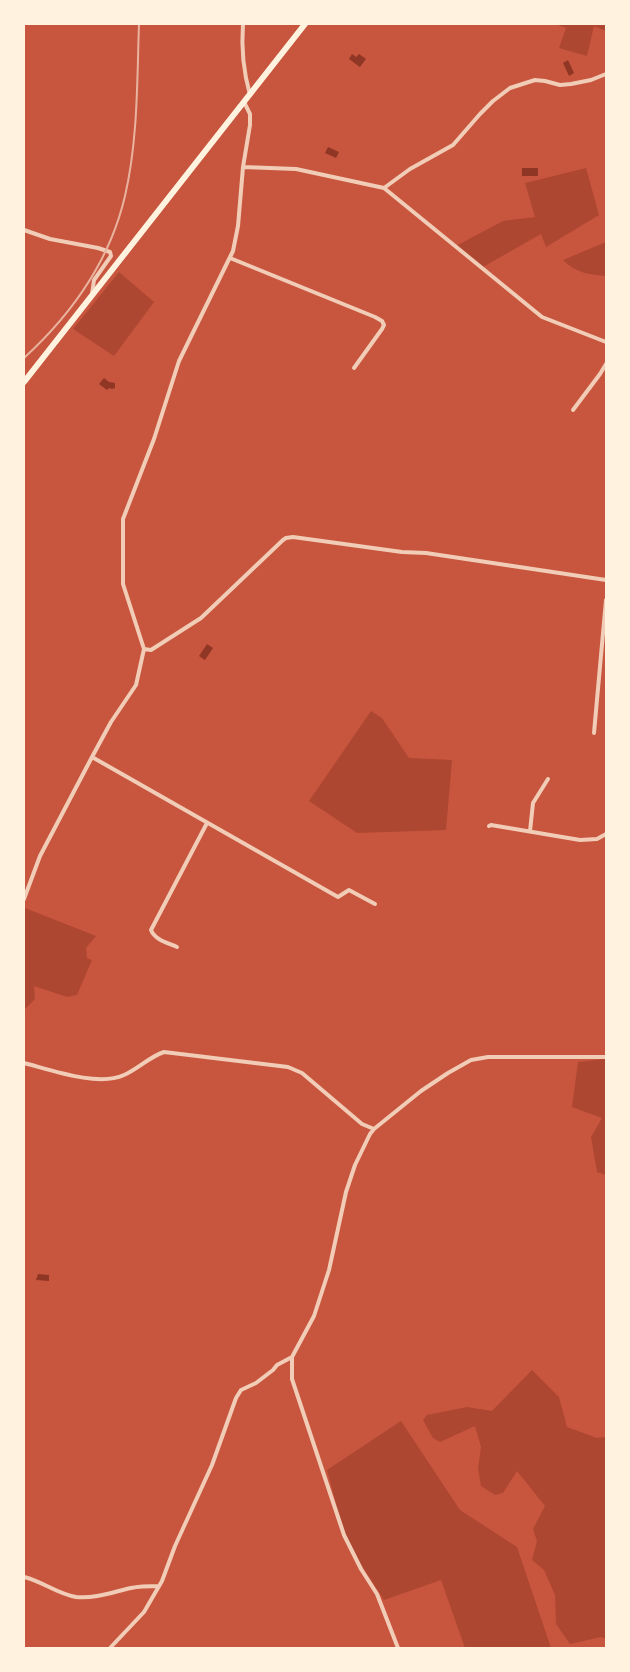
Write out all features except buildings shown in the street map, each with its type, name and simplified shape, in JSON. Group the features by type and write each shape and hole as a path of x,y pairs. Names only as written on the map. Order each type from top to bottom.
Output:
{"main road":[{"path":"24,382 305,24"}],"street":[{"path":"243,24 243,73 250,95"},
{"path":"384,188 410,169 454,145 480,114 493,101 510,88 536,80 560,85 571,84 591,80 606,74"},
{"path":"24,899 40,856 111,722 136,685 144,649 123,584 123,518 154,439 179,361 233,251 238,226 250,126 250,114 244,102"},
{"path":"244,167 296,169 384,188 542,317 606,342"},
{"path":"24,230 50,239 98,248 110,252 111,256 94,280 91,296"},
{"path":"230,258 382,321 384,325 382,330 354,368"},
{"path":"573,410 605,370 606,364"},
{"path":"144,649 151,650 201,618 286,538 293,537 389,550 426,553 606,580"},
{"path":"594,733 606,600"},
{"path":"92,757 338,897 349,890 375,904"},
{"path":"530,831 533,804 548,779"},
{"path":"177,947 157,938 153,935 151,930 208,823"},
{"path":"488,826 491,825 591,840 597,839 606,834"},
{"path":"24,1063 90,1079 103,1080 110,1080 124,1075 154,1056 164,1052 277,1065 302,1073 362,1124 374,1129"},
{"path":"398,1648 377,1594 361,1569 344,1535 292,1379 292,1357 314,1316 328,1270 346,1192 355,1165 374,1129 421,1091 471,1060 488,1057 606,1057"},
{"path":"110,1648 144,1612 159,1586 175,1546 212,1465 240,1390 256,1383 268,1375 277,1365 292,1357"},
{"path":"24,1577 37,1580 65,1594 86,1597 114,1593 131,1588 159,1586"}],"shaded area":[{"path":"555,24 606,24 606,31 594,26 587,56 559,48 566,28"},
{"path":"352,54 356,57 359,54 366,59 360,67 349,59"},
{"path":"568,60 574,73 569,76 563,63"},
{"path":"328,147 339,152 336,158 325,153"},
{"path":"522,168 538,168 538,176 522,176"},
{"path":"586,168 599,215 546,247 541,234 483,267 456,246 503,221 535,217 525,183"},
{"path":"606,242 606,276 594,275 577,270 563,260"},
{"path":"119,272 154,302 114,356 73,329"},
{"path":"104,378 109,382 115,383 115,388 109,388 107,390 99,384"},
{"path":"207,644 213,648 205,660 199,656"},
{"path":"371,711 382,718 409,758 452,760 446,830 357,833 309,801"},
{"path":"25,908 96,936 86,948 87,958 92,960 77,995 67,997 34,986 35,999 24,1010"},
{"path":"606,1059 606,1175 597,1172 591,1137 602,1118 572,1107 578,1062"},
{"path":"38,1274 49,1275 49,1281 36,1280"},
{"path":"532,1370 559,1397 567,1427 597,1438 606,1437 606,1639 601,1637 570,1644 556,1624 555,1595 544,1570 532,1560 537,1541 533,1529 545,1506 517,1471 503,1493 495,1495 481,1486 478,1469 481,1447 475,1426 440,1442 433,1438 423,1420 427,1415 467,1407 492,1411"},
{"path":"401,1421 460,1510 517,1547 551,1648 465,1648 441,1580 384,1600 346,1541 327,1470"}],"railway":[{"path":"24,358 58,323 87,284 110,242 118,220 125,196 135,132 139,24"}]}
